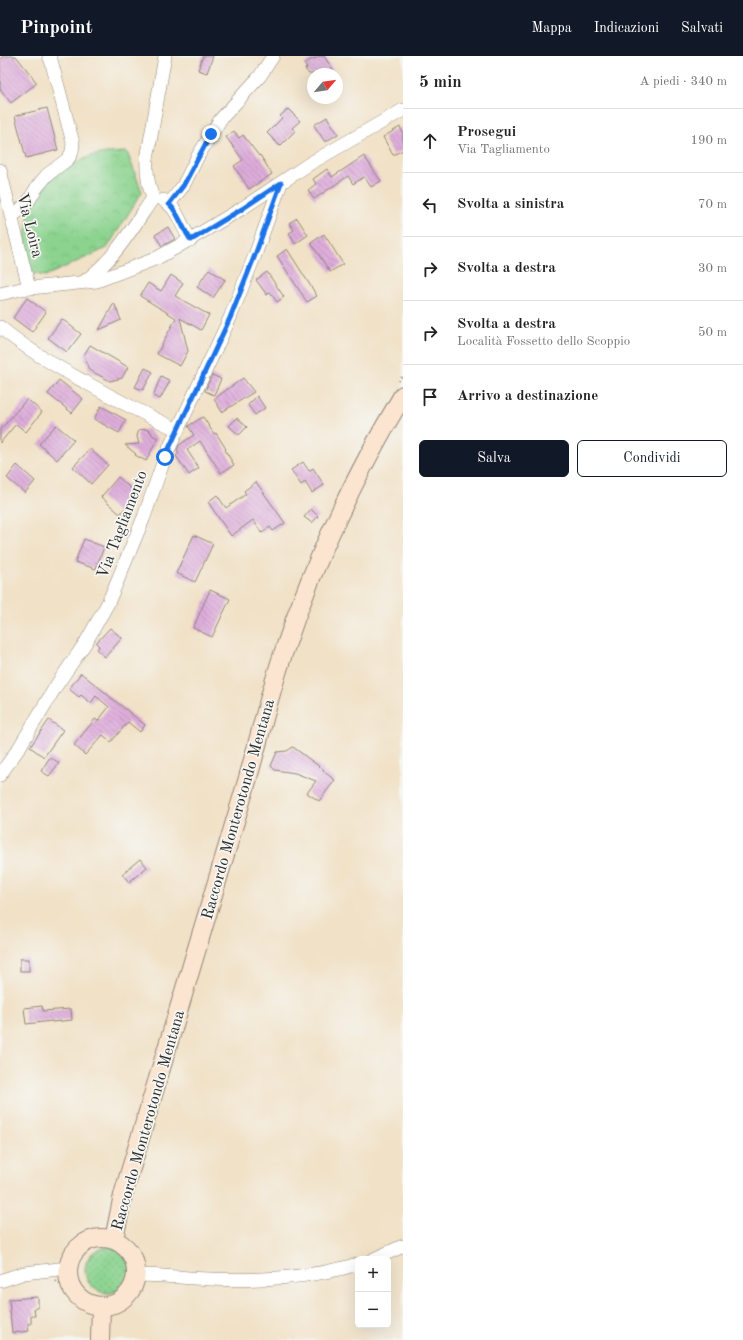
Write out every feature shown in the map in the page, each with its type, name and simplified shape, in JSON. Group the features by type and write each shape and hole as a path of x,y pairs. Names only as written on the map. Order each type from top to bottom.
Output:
{"main road":[{"name":"Raccordo Monterotondo Mentana","path":"114,1239 124,1195 287,641 325,545 339,514 384,427 403,395"},
{"path":"104,1237 114,1239 124,1245 132,1253 136,1264 137,1275 129,1294 121,1301 112,1305 101,1306 88,1302 77,1294 68,1278 68,1268 76,1249 84,1243 93,1238 104,1237"},
{"path":"100,1340 101,1306"}],"street":[{"path":"11,216 19,211 28,202 37,187 47,175 68,159 72,152 73,143 49,56"},
{"path":"153,198 146,175 147,159 165,56"},
{"path":"169,204 183,186 198,156 220,120 260,76 273,56"},
{"path":"0,294 29,288 97,281 166,254 242,209 309,164 403,110"},
{"name":"Via Loira","path":"0,170 29,288"},
{"name":"Via Tagliamento","path":"0,775 53,691 83,647 101,615 119,577 144,517 165,457 232,311 255,255 281,183"},
{"path":"153,198 169,204 176,211 191,240"},
{"path":"83,282 111,257 153,198"},
{"path":"0,327 27,348 50,362 106,394 178,430"},
{"path":"381,1256 403,1246"},
{"path":"137,1275 211,1279 251,1279 286,1277 355,1265"},
{"path":"0,1281 24,1273 68,1268"}],"green space":[{"path":"127,152 142,192 107,248 45,276 30,273 25,234 31,204 56,172 91,156 106,153"},
{"path":"108,1247 121,1251 127,1257 131,1270 127,1283 121,1289 108,1293 95,1289 89,1283 85,1270 89,1257 95,1251"}],"building":[{"path":"4,56 16,56 37,83 11,103 0,89 0,59"},
{"path":"203,56 213,56 207,73 198,70"},
{"path":"324,56 332,68 307,68 304,64"},
{"path":"47,108 58,150 26,158 15,116"},
{"path":"288,109 300,121 292,128 295,131 280,146 267,133 282,118 280,116"},
{"path":"327,117 338,134 325,142 314,125"},
{"path":"400,127 403,133 403,150 393,155 383,137"},
{"path":"234,131 239,138 243,135 259,156 260,155 272,174 249,189 234,166 243,160 226,137"},
{"path":"364,156 381,181 371,187 364,177 353,184 348,176 314,199 308,190 316,184 313,179 327,169 332,177"},
{"path":"297,218 308,235 295,244 289,233 294,230 289,223"},
{"path":"168,227 175,239 162,246 155,235"},
{"path":"324,234 343,264 330,272 311,243"},
{"path":"287,249 317,296 307,302 277,256"},
{"path":"209,269 225,280 213,298 197,287"},
{"path":"267,272 284,297 277,302 270,292 267,295 256,280"},
{"path":"171,275 183,283 175,296 209,315 201,330 180,318 188,351 180,366 157,354 176,318 140,296 148,283 161,291"},
{"path":"27,298 46,312 32,332 13,318"},
{"path":"114,303 121,320 99,330"},
{"path":"62,319 81,334 67,352 48,338"},
{"path":"90,345 128,367 122,378 110,381 89,370 84,355"},
{"path":"145,368 153,372 143,390 135,387"},
{"path":"212,375 221,379 214,395 205,391"},
{"path":"161,376 170,381 160,399 153,396"},
{"path":"243,378 254,392 222,412 214,399"},
{"path":"59,380 83,399 72,413 48,394"},
{"path":"257,396 265,408 255,415 248,405"},
{"path":"27,399 42,412 26,432 16,424 0,443 0,430"},
{"path":"101,406 126,420 119,433 94,419"},
{"path":"203,417 214,434 216,433 234,465 221,473 200,441 187,450 199,468 189,475 176,456 179,453 177,450 179,445 194,435 188,426"},
{"path":"237,418 247,427 239,435 229,426"},
{"path":"56,425 74,440 57,460 39,444"},
{"path":"146,429 158,438 146,461 135,455 136,454 125,445 139,444 137,436 139,430"},
{"path":"90,449 108,465 91,484 73,467"},
{"path":"303,462 309,471 313,468 324,485 312,493 305,482 301,485 291,470"},
{"path":"17,465 35,481 25,493 7,478"},
{"path":"118,477 137,494 120,514 101,497"},
{"path":"256,482 285,523 273,531 270,527 262,533 253,520 231,536 208,502 217,495 226,508 246,494 244,491"},
{"path":"311,509 318,516 312,523 304,517"},
{"path":"194,535 213,544 195,582 176,573"},
{"path":"84,539 104,547 96,569 75,562"},
{"path":"210,590 230,599 212,637 193,628"},
{"path":"110,628 122,638 105,657 97,650 99,646 96,643"},
{"path":"81,673 145,725 140,732 128,722 111,742 103,735 85,755 74,745 95,719 98,721 109,707 96,696 91,703 81,695 79,697 69,689"},
{"path":"49,720 63,730 44,757 30,747"},
{"path":"293,747 335,780 319,801 307,793 316,781 295,773 275,770 271,766 277,752 287,751"},
{"path":"50,757 59,763 49,776 41,771"},
{"path":"140,859 147,867 129,882 122,874"},
{"path":"20,959 29,959 29,971 20,971"},
{"path":"42,1006 43,1011 71,1009 72,1020 26,1024 24,1008"},
{"path":"38,1297 38,1308 34,1308 35,1316 31,1316 31,1324 28,1324 29,1331 12,1333 9,1299"}],"route":[{"path":"165,457 230,318 281,183 191,240 176,211 169,204 183,186 211,134"}]}
